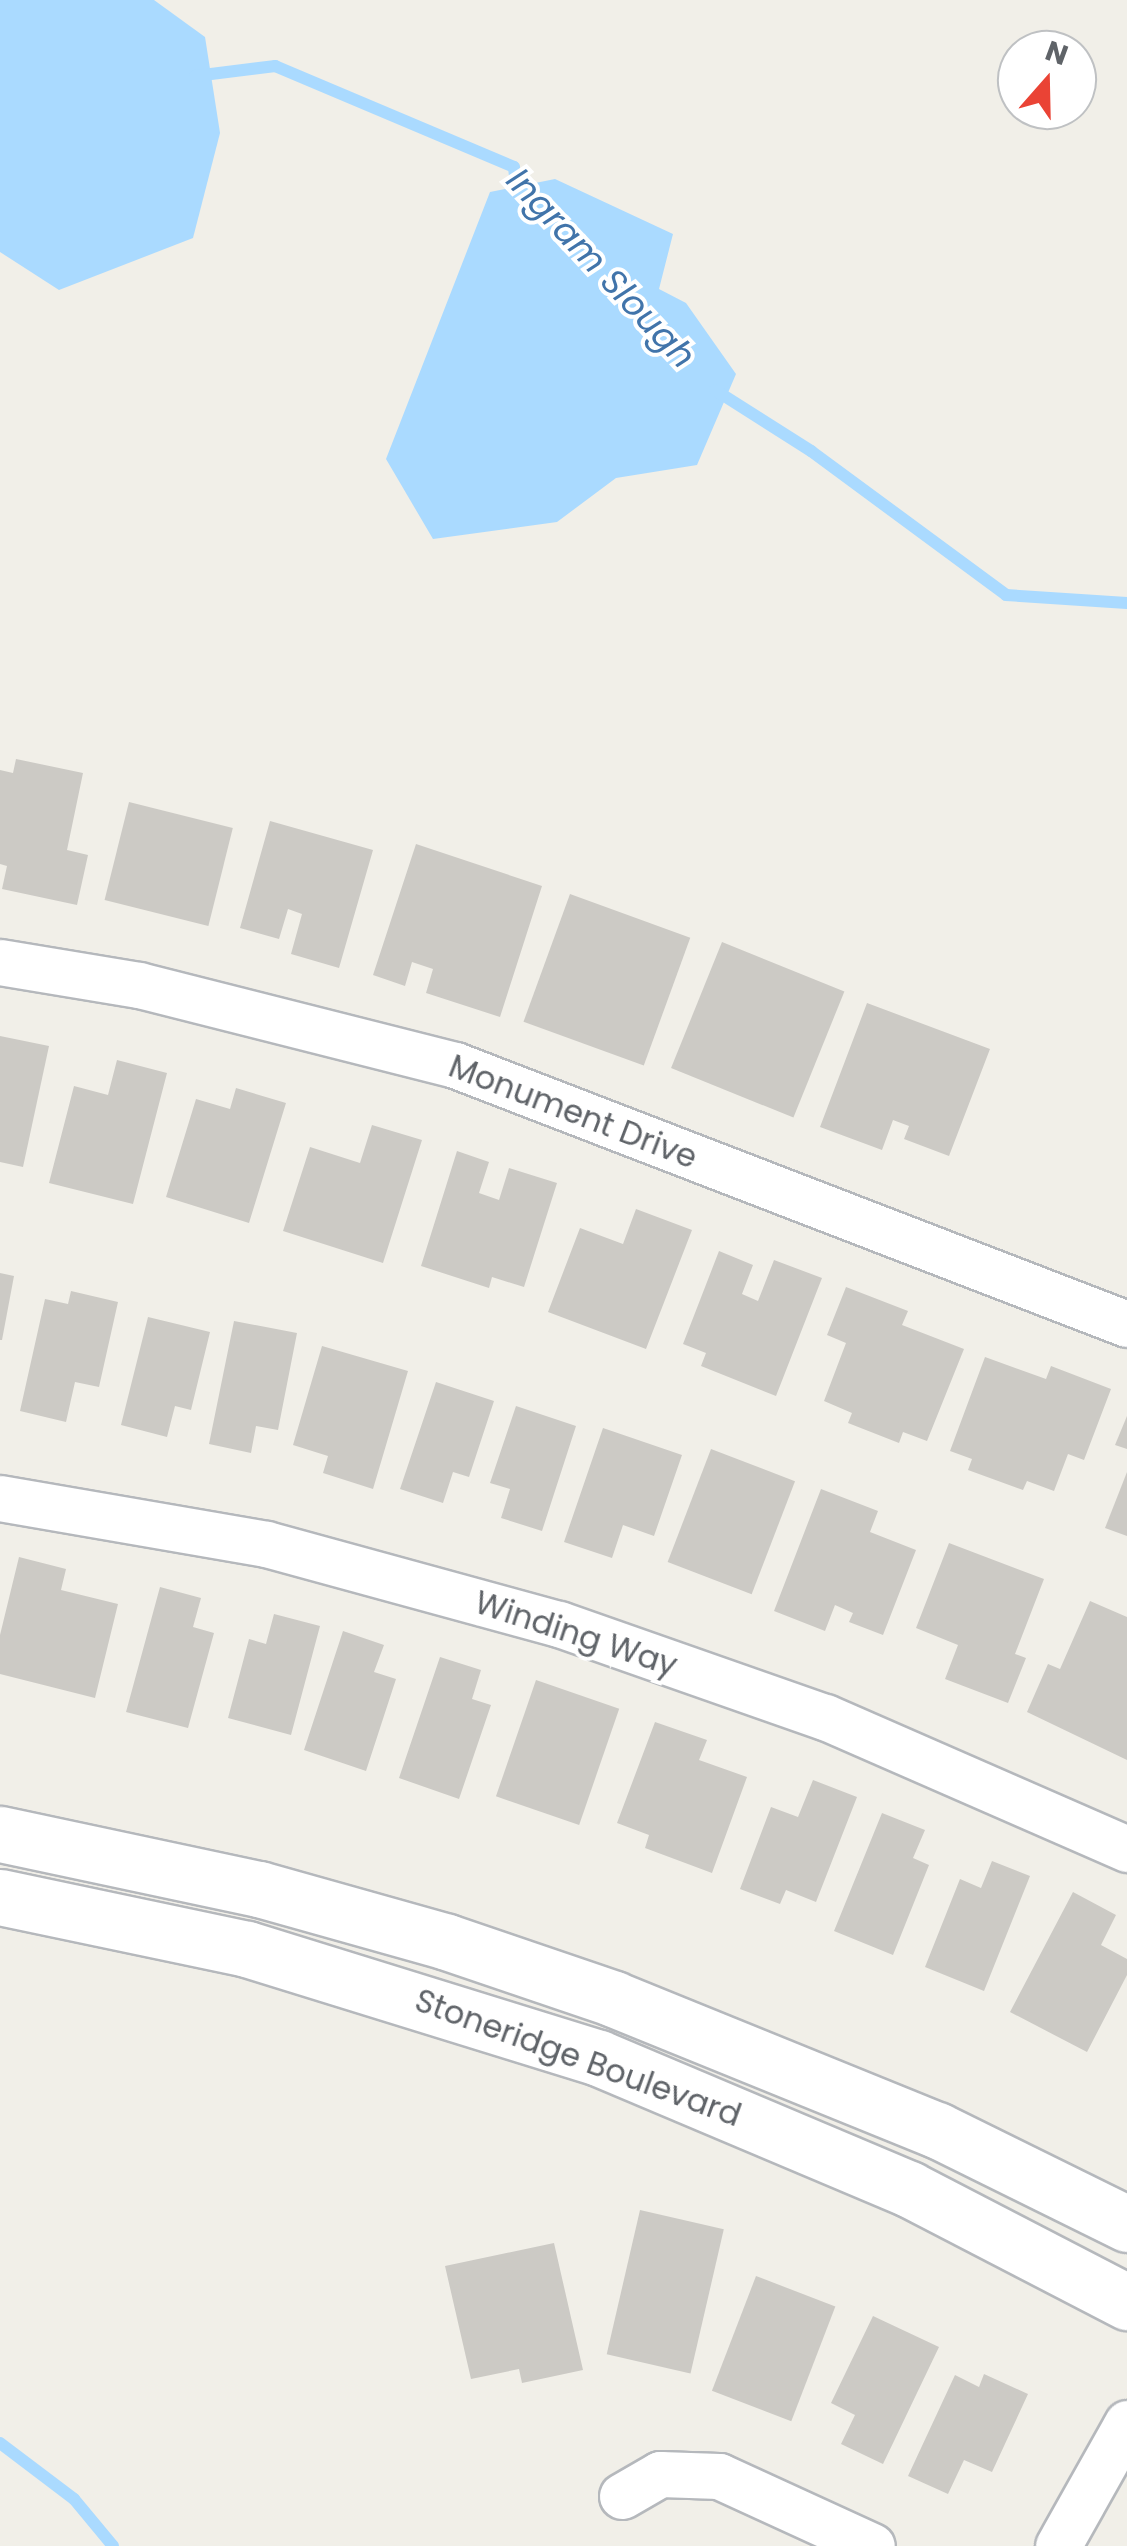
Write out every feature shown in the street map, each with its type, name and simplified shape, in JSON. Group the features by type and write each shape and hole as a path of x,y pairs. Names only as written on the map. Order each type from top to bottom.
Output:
{"street":[{"name":"Monument Drive","path":"0,962 139,985 455,1065 1127,1324"},
{"name":"Winding Way","path":"0,1498 266,1544 558,1624 825,1717 1127,1849"},
{"name":"Stoneridge Boulevard","path":"0,1834 259,1889 595,1992 937,2130 1127,2224"},
{"name":"Stoneridge Boulevard","path":"0,1897 247,1949 599,2058 909,2189 1127,2302"},
{"path":"1058,2546 1127,2423"},
{"path":"622,2496 660,2474 720,2476 872,2546"}],"water":[{"path":"0,0 154,0 205,37 220,133 193,238 59,290 0,252"},
{"path":"555,179 673,234 659,289 686,303 736,374 697,465 616,478 557,522 433,539 386,459 490,192"}],"building":[{"path":"16,759 83,773 67,850 88,855 77,905 2,889 7,866 0,864 0,770 13,773"},
{"path":"129,802 233,828 208,926 105,900"},
{"path":"270,821 373,850 339,968 291,954 302,914 288,909 279,939 240,928"},
{"path":"416,844 542,886 500,1017 426,993 433,969 412,962 405,986 373,975"},
{"path":"570,894 690,938 644,1066 523,1022"},
{"path":"722,942 844,991 793,1118 671,1068"},
{"path":"867,1003 990,1049 949,1156 904,1139 909,1126 893,1120 882,1150 820,1127"},
{"path":"0,1036 49,1046 23,1167 0,1162"},
{"path":"117,1060 167,1073 133,1204 49,1183 74,1086 108,1095"},
{"path":"236,1088 286,1103 249,1223 166,1197 196,1099 230,1109"},
{"path":"372,1125 422,1140 383,1263 283,1231 310,1147 360,1163"},
{"path":"457,1151 489,1162 479,1193 499,1200 509,1168 557,1183 524,1287 492,1277 489,1288 421,1266"},
{"path":"636,1209 692,1230 646,1349 548,1312 580,1228 623,1244"},
{"path":"719,1251 753,1265 742,1294 758,1301 774,1260 822,1278 776,1396 701,1366 706,1353 683,1344"},
{"path":"0,1273 14,1276 2,1340 0,1340"},
{"path":"846,1287 908,1311 902,1325 964,1349 927,1441 903,1432 899,1443 848,1423 852,1413 824,1401 846,1343 827,1335"},
{"path":"71,1291 118,1302 99,1387 75,1382 66,1422 20,1411 45,1299 68,1304"},
{"path":"148,1317 210,1332 191,1410 175,1406 167,1437 121,1425"},
{"path":"234,1321 297,1333 278,1430 256,1426 251,1453 209,1444"},
{"path":"322,1346 408,1371 373,1489 323,1473 328,1456 293,1445"},
{"path":"985,1357 1046,1379 1051,1366 1111,1389 1084,1460 1068,1454 1054,1491 1027,1481 1023,1490 968,1470 972,1459 950,1451"},
{"path":"436,1382 494,1401 469,1477 453,1472 443,1503 400,1489"},
{"path":"516,1406 576,1426 542,1531 501,1518 510,1489 490,1483"},
{"path":"1127,1416 1127,1449 1115,1445"},
{"path":"603,1428 682,1455 654,1536 623,1525 612,1558 564,1542"},
{"path":"711,1449 795,1481 752,1594 668,1562"},
{"path":"1127,1472 1127,1536 1105,1528"},
{"path":"821,1489 878,1511 870,1532 916,1550 883,1635 849,1622 853,1613 835,1605 825,1631 774,1611"},
{"path":"949,1543 1044,1579 1015,1654 1026,1658 1008,1703 945,1679 958,1645 916,1628"},
{"path":"19,1557 66,1569 61,1590 118,1604 95,1698 0,1674 0,1635"},
{"path":"160,1587 201,1598 193,1627 214,1633 188,1728 126,1712"},
{"path":"1090,1601 1127,1617 1127,1760 1027,1712 1048,1664 1060,1669"},
{"path":"274,1614 320,1626 291,1735 228,1718 249,1639 266,1644"},
{"path":"343,1631 384,1645 374,1672 396,1679 366,1771 304,1750"},
{"path":"440,1657 481,1670 472,1699 491,1705 459,1799 399,1778"},
{"path":"536,1680 619,1709 579,1825 496,1796"},
{"path":"655,1722 707,1740 699,1760 747,1777 712,1873 645,1848 649,1835 617,1823"},
{"path":"813,1780 857,1797 816,1902 786,1890 780,1904 740,1889 771,1807 798,1817"},
{"path":"882,1813 925,1830 913,1858 929,1865 893,1955 834,1931"},
{"path":"992,1861 1030,1876 984,1991 925,1967 960,1879 981,1888"},
{"path":"1073,1892 1116,1915 1101,1945 1127,1959 1127,1975 1087,2052 1010,2012"},
{"path":"640,2210 724,2229 691,2374 607,2354"},
{"path":"554,2243 583,2370 522,2383 519,2369 471,2379 445,2266"},
{"path":"756,2276 835,2306 791,2421 712,2391"},
{"path":"873,2316 939,2347 883,2464 841,2444 855,2415 831,2403"},
{"path":"984,2374 1028,2394 992,2472 964,2460 948,2494 908,2476 955,2375 979,2387"}],"waterway":[{"name":"Ingram Slough","path":"195,76 275,66 514,167 516,187 526,197"},
{"name":"Ingram Slough","path":"715,390 811,451 1006,595 1127,603"},
{"path":"0,2443 74,2499 113,2546"}]}
